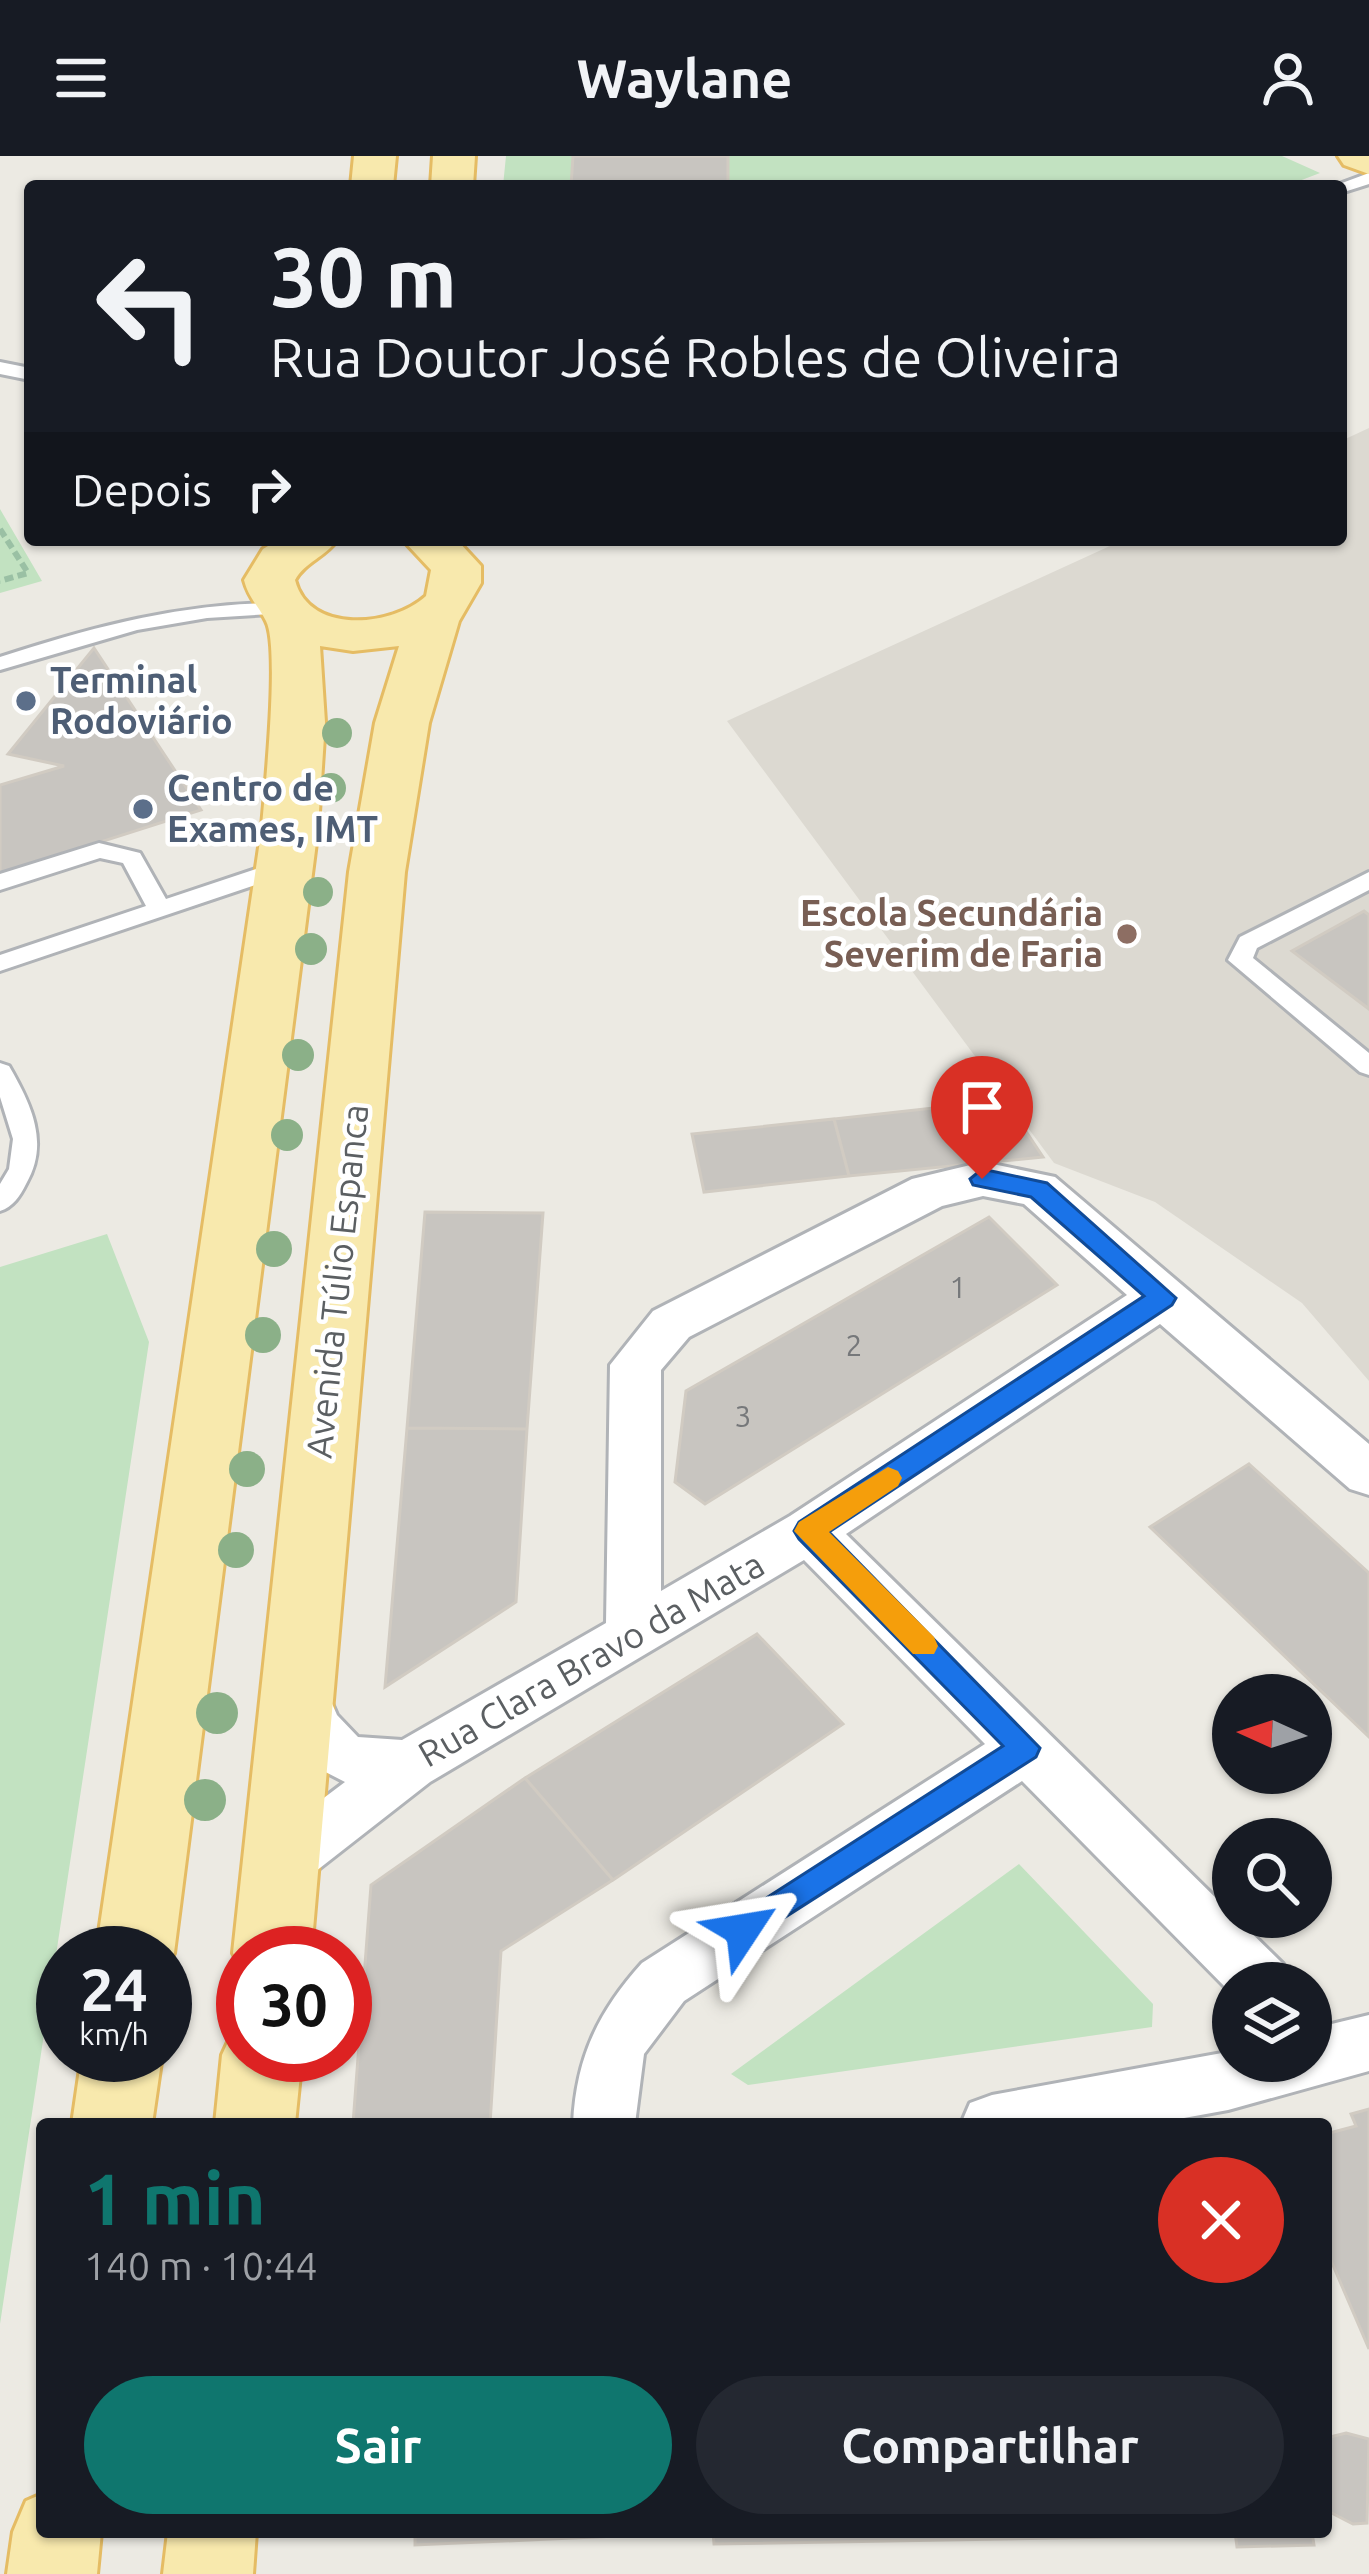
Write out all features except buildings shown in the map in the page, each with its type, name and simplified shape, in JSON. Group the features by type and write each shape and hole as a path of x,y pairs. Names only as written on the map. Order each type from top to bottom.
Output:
{"main road":[{"path":"1359,156 1369,161"},
{"path":"139,1926 283,868 298,722 286,615 271,592 273,574 284,557 300,546"},
{"name":"Avenida Túlio Espanca","path":"286,615 317,632 379,636 410,628 444,558"},
{"name":"Avenida Túlio Espanca","path":"275,1926 380,850 402,724 444,558"},
{"path":"113,2118 118,2082"},
{"path":"256,2118 259,2082"},
{"path":"52,2574 56,2538"},
{"path":"208,2574 211,2538"}],"street":[{"path":"633,1633 635,1365 671,1324 929,1191 982,1179 1038,1189 1369,1474"},
{"name":"Rua Clara Bravo da Mata","path":"281,1864 410,1765 809,1531 1162,1298"},
{"path":"809,1531 1241,1962"},
{"path":"297,1687 314,1735 328,1750 346,1760 410,1765"},
{"path":"604,2118 604,2082 618,2033 663,1982 1025,1748"},
{"path":"1062,2118 1238,2103 1271,2082"}],"lane":[{"path":"0,664 167,614 229,608 286,615"},
{"path":"0,881 99,850 132,858 160,909"},
{"path":"0,963 283,868"},
{"path":"1369,880 1248,943 1240,960 1369,1066"},
{"path":"0,1072 10,1113 28,1137 22,1177 0,1202"}],"path":[{"path":"0,530 28,573 0,581"}],"shaded area":[{"name":"Escola Secundária Severim de Faria","path":"1369,428 1369,1381 1302,1303 1155,1202 1054,1163 727,721 1110,546 1347,546 1347,438"}],"green space":[{"path":"506,156 1282,156 1320,173 1302,180 504,180"},
{"path":"0,509 42,581 0,593"},
{"path":"107,1234 149,1342 60,1926 36,1926 37,2082 0,2324 0,1267"},
{"path":"1019,1864 1153,2004 1152,2027 748,2085 731,2074"}],"slow traffic":[{"path":"888,1478 809,1531 923,1646"}],"place":[{"name":"Terminal Rodoviário","path":"26,701"},
{"name":"Centro de Exames, IMT","path":"143,809"},
{"name":"Escola Secundária Severim de Faria","path":"1127,934"}],"route":[{"path":"743,1930 1025,1748 809,1531 1162,1298 1038,1189 982,1179"}]}
